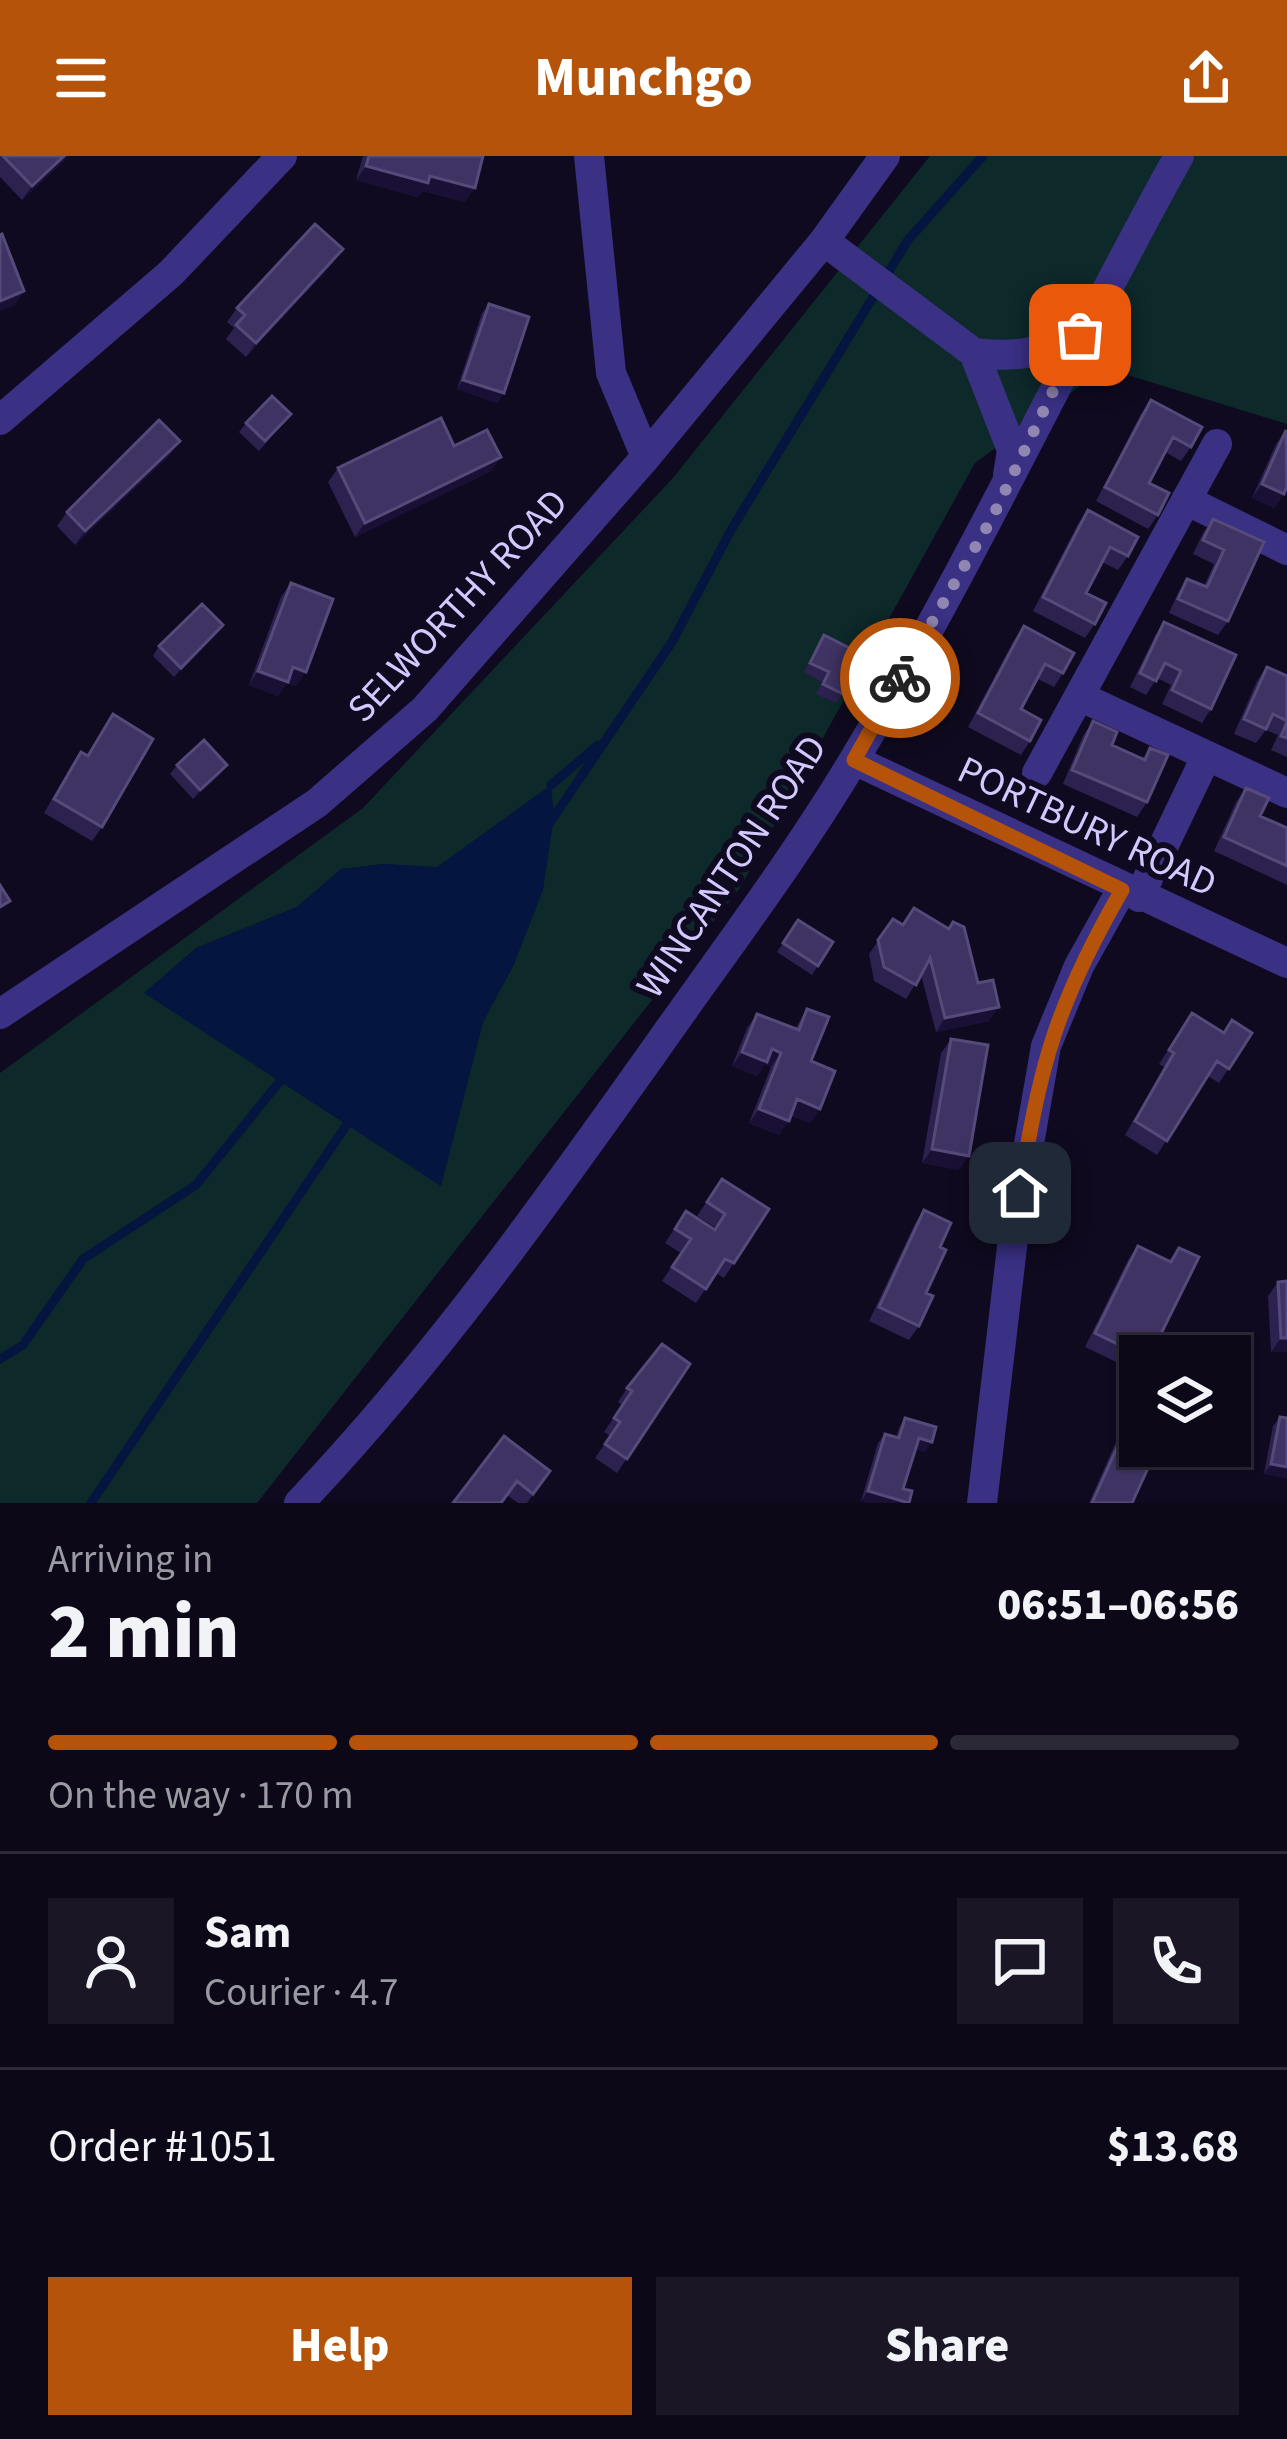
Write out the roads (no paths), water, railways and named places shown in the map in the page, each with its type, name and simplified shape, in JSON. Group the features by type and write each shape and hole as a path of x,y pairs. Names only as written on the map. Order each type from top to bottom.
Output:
{"street":[{"path":"0,420 171,273 282,156"},
{"path":"589,156 611,373 646,457"},
{"name":"SELWORTHY ROAD","path":"0,1014 317,803 424,709 646,457 824,241 884,156"},
{"name":"WINCANTON ROAD","path":"299,1503 384,1411 557,1188 854,760 1006,488 1080,335 1179,156"},
{"path":"824,241 974,353 1012,450 1006,488"},
{"path":"974,353 1013,358 1043,353 1080,335"},
{"path":"1037,773 1217,444"},
{"path":"1186,500 1287,550"},
{"path":"1079,696 1287,793"},
{"path":"982,1503 1014,1230 1046,1046 1079,965 1131,893 1205,758"},
{"name":"PORTBURY ROAD","path":"854,760 1287,963"}],"water":[{"path":"551,785 554,816 543,890 514,964 483,1022 441,1186 144,993 196,948 297,907 341,869 384,864 437,867"}],"waterway":[{"path":"549,824 672,642 731,530 908,240 983,156"},
{"path":"551,785 598,745"},
{"path":"0,1359 23,1345 83,1259 196,1185 280,1081"},
{"path":"91,1503 352,1117"}]}
